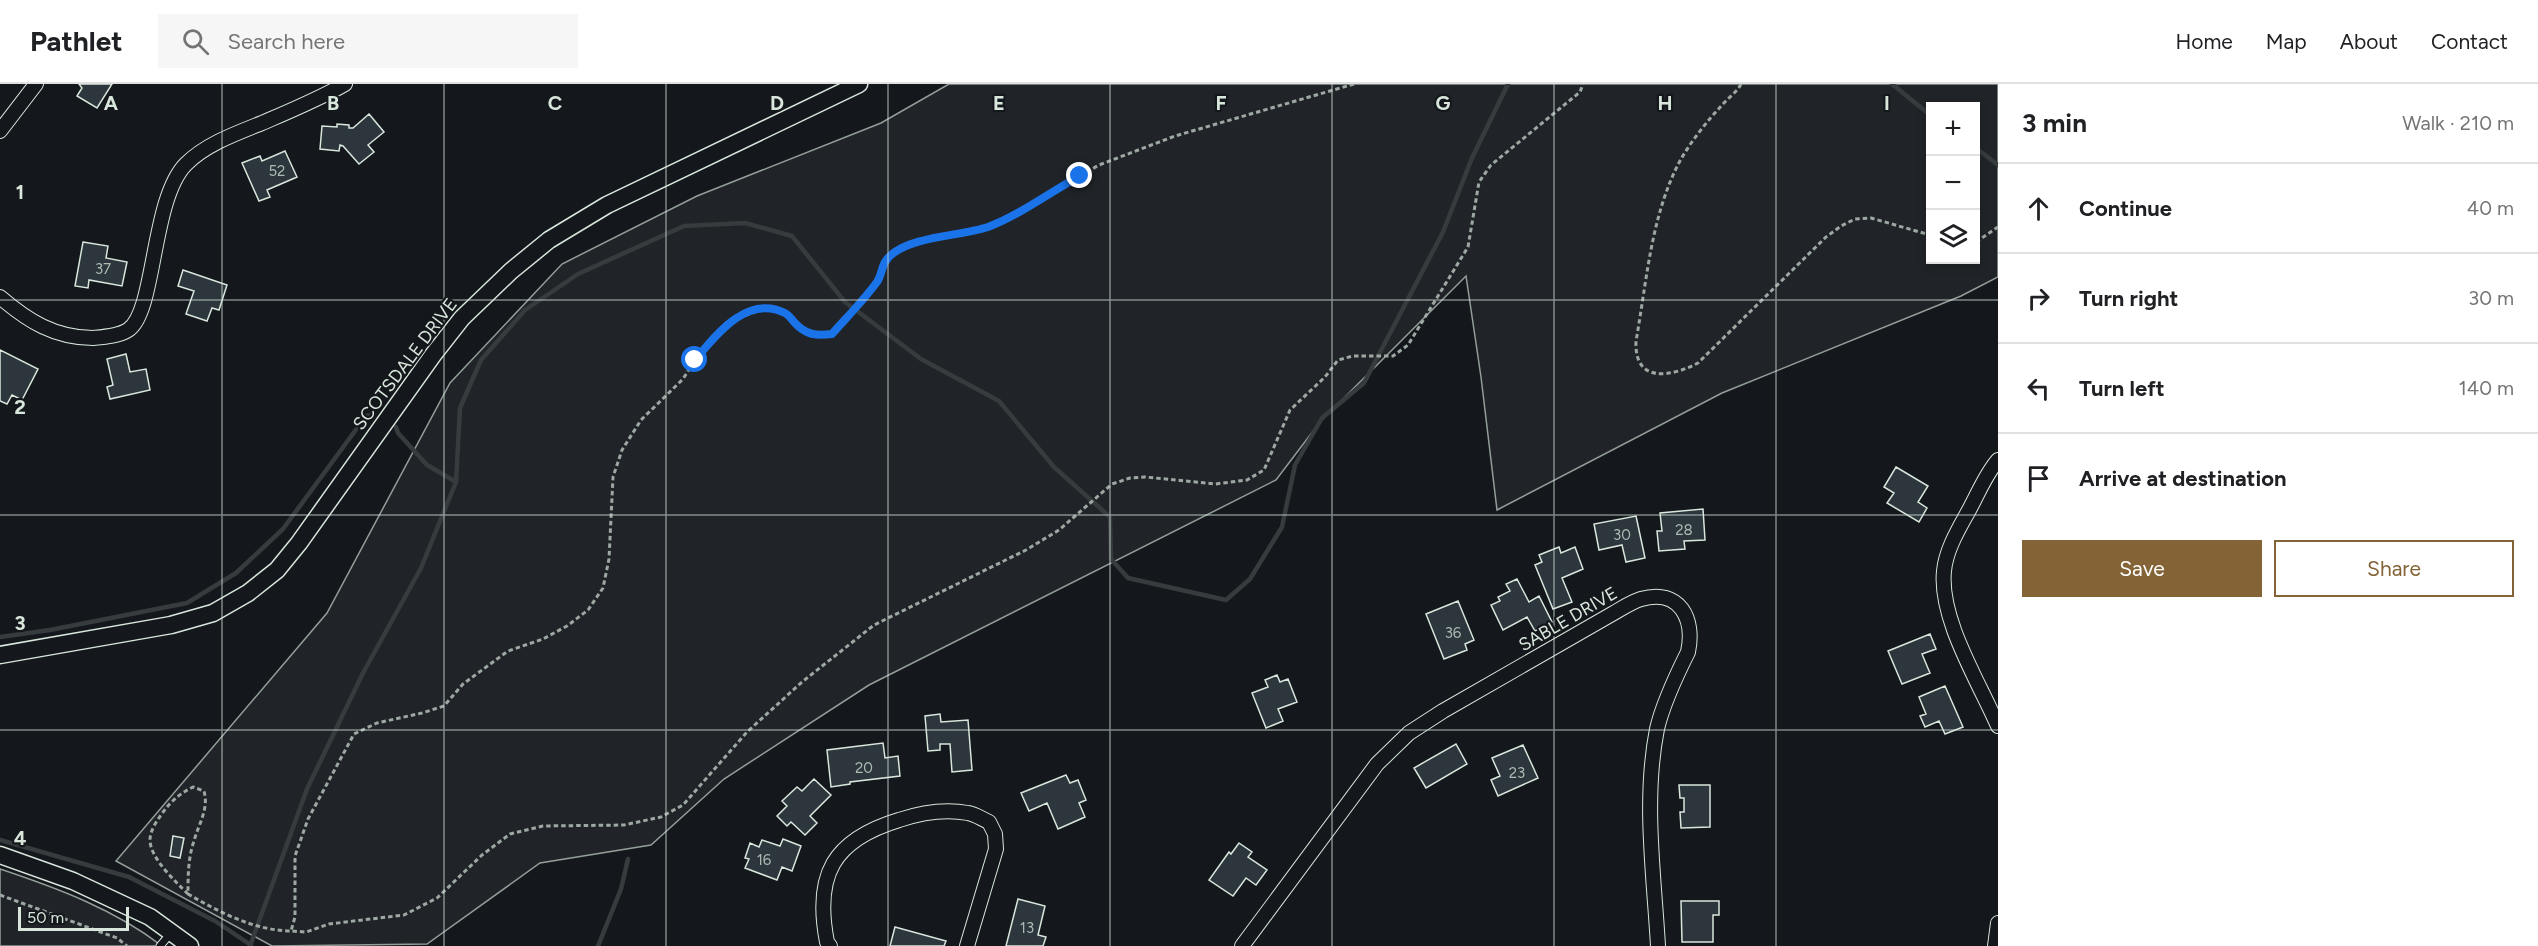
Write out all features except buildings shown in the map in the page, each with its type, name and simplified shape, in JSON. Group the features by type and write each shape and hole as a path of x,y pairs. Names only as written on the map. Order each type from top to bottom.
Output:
{"street":[{"path":"0,131 36,84"},
{"path":"0,297 16,311 44,328 63,336 104,337 128,331 140,315 159,227 171,189 184,165 198,154 229,137 345,84"},
{"name":"SCOTSDALE DRIVE","path":"0,655 171,625 213,613 248,593 277,570 455,327 485,294 511,271 549,240 607,205 859,84"},
{"path":"1998,460 1990,469 1947,554 1944,588 1946,611 1998,726"},
{"name":"SABLE DRIVE","path":"1242,946 1377,764 1409,733 1612,614 1640,599 1653,597 1668,598 1678,606 1687,616 1691,639 1658,727 1652,766 1650,803 1658,946"},
{"path":"830,946 824,925 822,903 825,885 833,865 845,849 860,835 905,818 922,814 969,813 989,822 995,834 996,849 967,946"},
{"path":"0,855 73,881 150,917 190,946"},
{"path":"1995,946 1998,923"}],"lane":[{"path":"160,946 171,933"}],"path":[{"path":"291,932 295,917 296,856 308,819 354,734 377,723 444,706 463,684 508,651 543,639 567,626 588,610 603,588 609,559 612,485 622,450 641,420 682,379 726,323 765,308 786,314 799,327 815,337 832,334 879,279 882,266 892,253 946,234 987,227 1022,210 1099,165 1175,136 1354,84"},
{"path":"188,894 188,868 193,842 208,803 204,790 193,787 177,795 153,827 149,842 159,862 188,894 234,918 270,931 306,932 329,924 404,915 437,898 482,855 510,834 543,826 624,825 661,817 683,805 747,732 802,682 874,625 1026,550 1059,530 1112,484 1130,478 1145,477 1215,484 1247,480 1264,470 1290,410 1317,385 1338,360 1353,356 1393,356 1408,345 1468,247 1479,182 1491,165 1580,92 1583,84"},
{"path":"1741,84 1722,104 1682,158 1671,181 1661,212 1648,258 1635,352 1640,362 1650,372 1663,375 1681,372 1698,363 1826,237 1855,219 1870,218 1926,234"},
{"path":"1980,239 1998,227"},
{"path":"0,895 117,938 128,946"}],"shaded area":[{"path":"949,84 1998,84 1998,277 1961,296 1722,393 1497,510 1466,276 1320,422 1276,480 869,685 724,779 651,845 540,863 427,944 272,946 116,861 327,613 450,383 562,264 697,196 881,123"},
{"path":"0,869 64,892 105,910 162,946 0,946"}],"waterway":[{"path":"250,946 307,789 363,673 421,568 456,482 460,408 481,360 525,310 578,274 684,226 745,223 792,236 845,302 921,359 999,401 1054,467 1110,517 1111,559 1128,578 1226,600 1250,579 1282,527 1295,465 1322,418 1364,383 1443,232 1472,158 1508,84"},
{"path":"1892,84 1926,112"},
{"path":"1980,151 1998,165"},
{"path":"0,637 50,630 187,603 236,573 283,529 366,416 373,415"},
{"path":"396,427 398,433 427,465 456,482"},
{"path":"0,840 129,877 215,921 251,945"},
{"path":"598,946 621,889 628,859"}],"route":[{"path":"695,360 726,323 765,308 786,314 799,327 815,337 832,334 879,279 882,266 892,253 946,234 987,227 1022,210 1080,176"}]}
